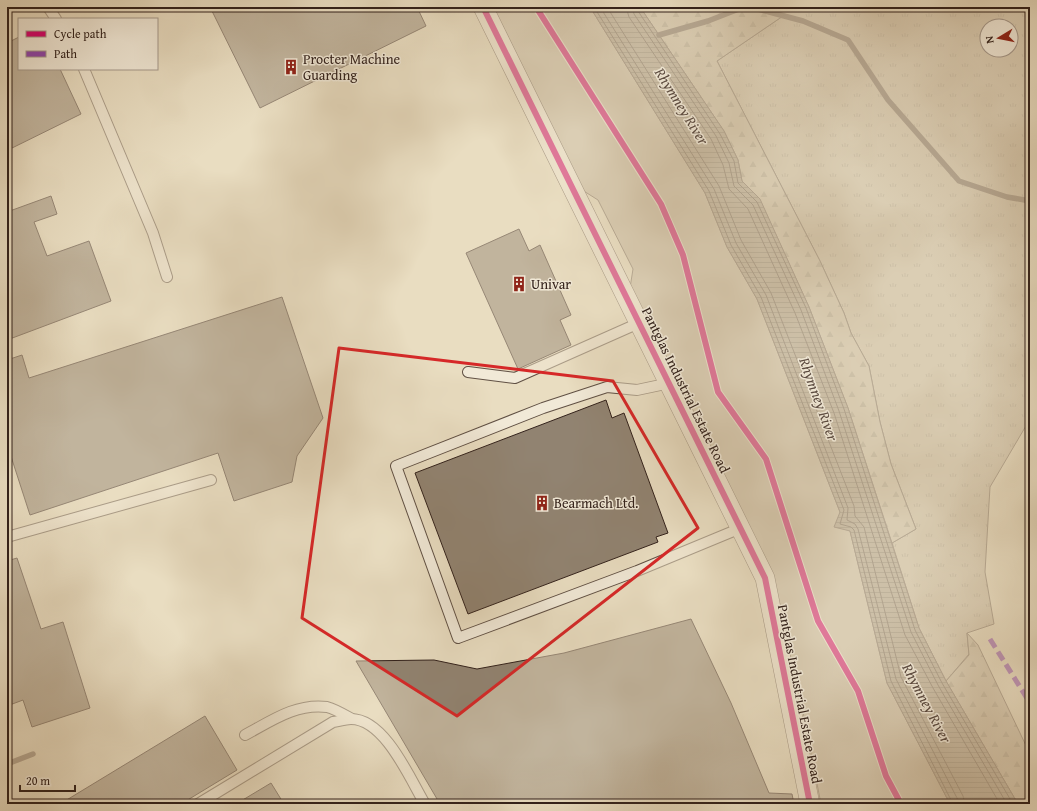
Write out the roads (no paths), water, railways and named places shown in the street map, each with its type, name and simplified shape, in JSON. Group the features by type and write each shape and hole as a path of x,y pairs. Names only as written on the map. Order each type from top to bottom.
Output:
{"street":[{"name":"Pantglas Industrial Estate Road","path":"483,7 765,578 810,804"}],"lane":[{"path":"48,7 55,18"},
{"path":"84,70 153,233 167,277"},
{"path":"468,372 515,378 640,323"},
{"path":"670,384 637,390 607,387 544,408 396,466 458,638 637,571 741,528"},
{"path":"7,537 211,480"},
{"path":"245,735 287,711 328,707 352,719 371,725 390,744 425,804"},
{"path":"198,804 333,722 352,719"}],"water":[{"name":"Rhymney River","path":"590,7 640,7 724,131 738,160 742,181 760,199 809,307 848,408 919,628 946,681 1018,804 950,804 887,683 850,531 834,527 840,512 757,299 727,247 705,193"}],"waterway":[{"path":"659,35 708,21 744,7"},
{"path":"750,7 803,21 848,40 888,100 959,181 1007,197 1030,201"},
{"path":"7,764 33,754"}],"place":[{"name":"Procter Machine Guarding","path":"291,67"},
{"name":"Univar","path":"519,284"},
{"name":"Bearmach Ltd.","path":"542,503"}]}
